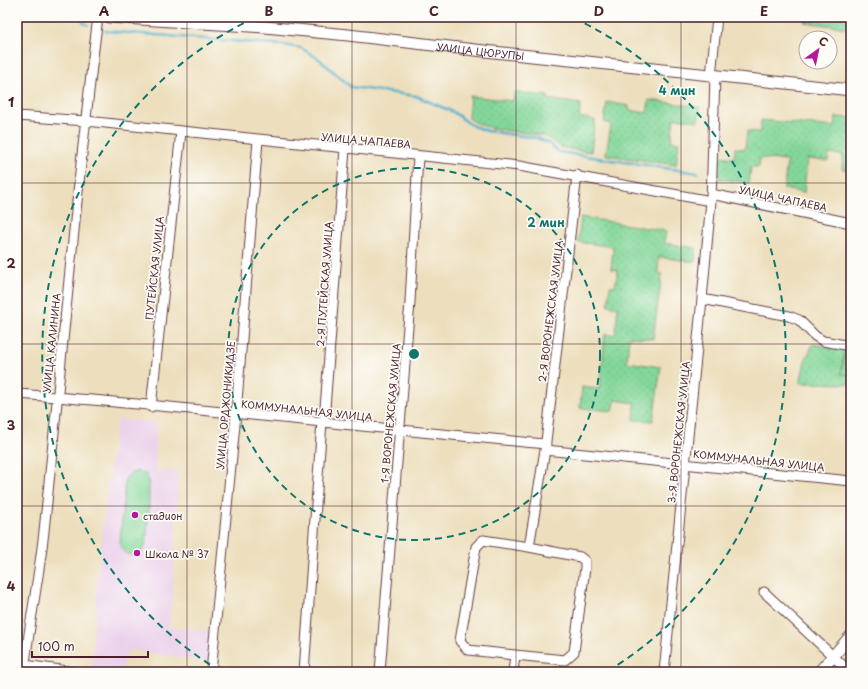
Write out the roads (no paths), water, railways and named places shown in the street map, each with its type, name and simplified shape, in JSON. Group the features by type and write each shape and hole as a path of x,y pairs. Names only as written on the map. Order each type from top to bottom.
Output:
{"street":[{"name":"УЛИЦА КАЛИНИНА","path":"22,667 44,533 56,397 98,17"},
{"name":"УЛИЦА ЦЮРУПЫ","path":"109,17 207,20 851,90"},
{"name":"3-Я ВОРОНЕЖСКАЯ УЛИЦА","path":"664,672 687,464 711,198 713,76 717,17"},
{"name":"УЛИЦА ЧАПАЕВА","path":"17,116 86,121 519,166 851,223"},
{"name":"ПУТЕЙСКАЯ УЛИЦА","path":"151,406 181,132"},
{"name":"УЛИЦА ОРДЖОНИКИДЗЕ","path":"211,672 236,414 258,140"},
{"name":"2-Я ПУТЕЙСКАЯ УЛИЦА","path":"304,672 345,149"},
{"name":"1-Я ВОРОНЕЖСКАЯ УЛИЦА","path":"380,672 410,302 418,156"},
{"name":"2-Я ВОРОНЕЖСКАЯ УЛИЦА","path":"529,547 546,447 577,175"},
{"path":"702,299 789,316 807,326 815,336 823,341 851,346"},
{"name":"КОММУНАЛЬНАЯ УЛИЦА","path":"17,394 323,421 687,464 851,481"},
{"path":"483,540 580,557 585,561 586,568 574,652 565,660 515,655 468,650 460,640 476,547 479,542 483,540"},
{"path":"764,592 850,672"},
{"path":"819,672 851,636"},
{"path":"513,672 515,655"},
{"path":"22,667 75,672"}],"waterway":[{"path":"83,22 88,25"},
{"path":"105,31 283,45 301,48 319,59 351,87 416,96 453,112 473,126 487,131 537,138 548,143 559,152 698,173"}],"place":[{"name":"стадион","path":"135,515"},
{"name":"Школа № 37","path":"137,553"}]}
